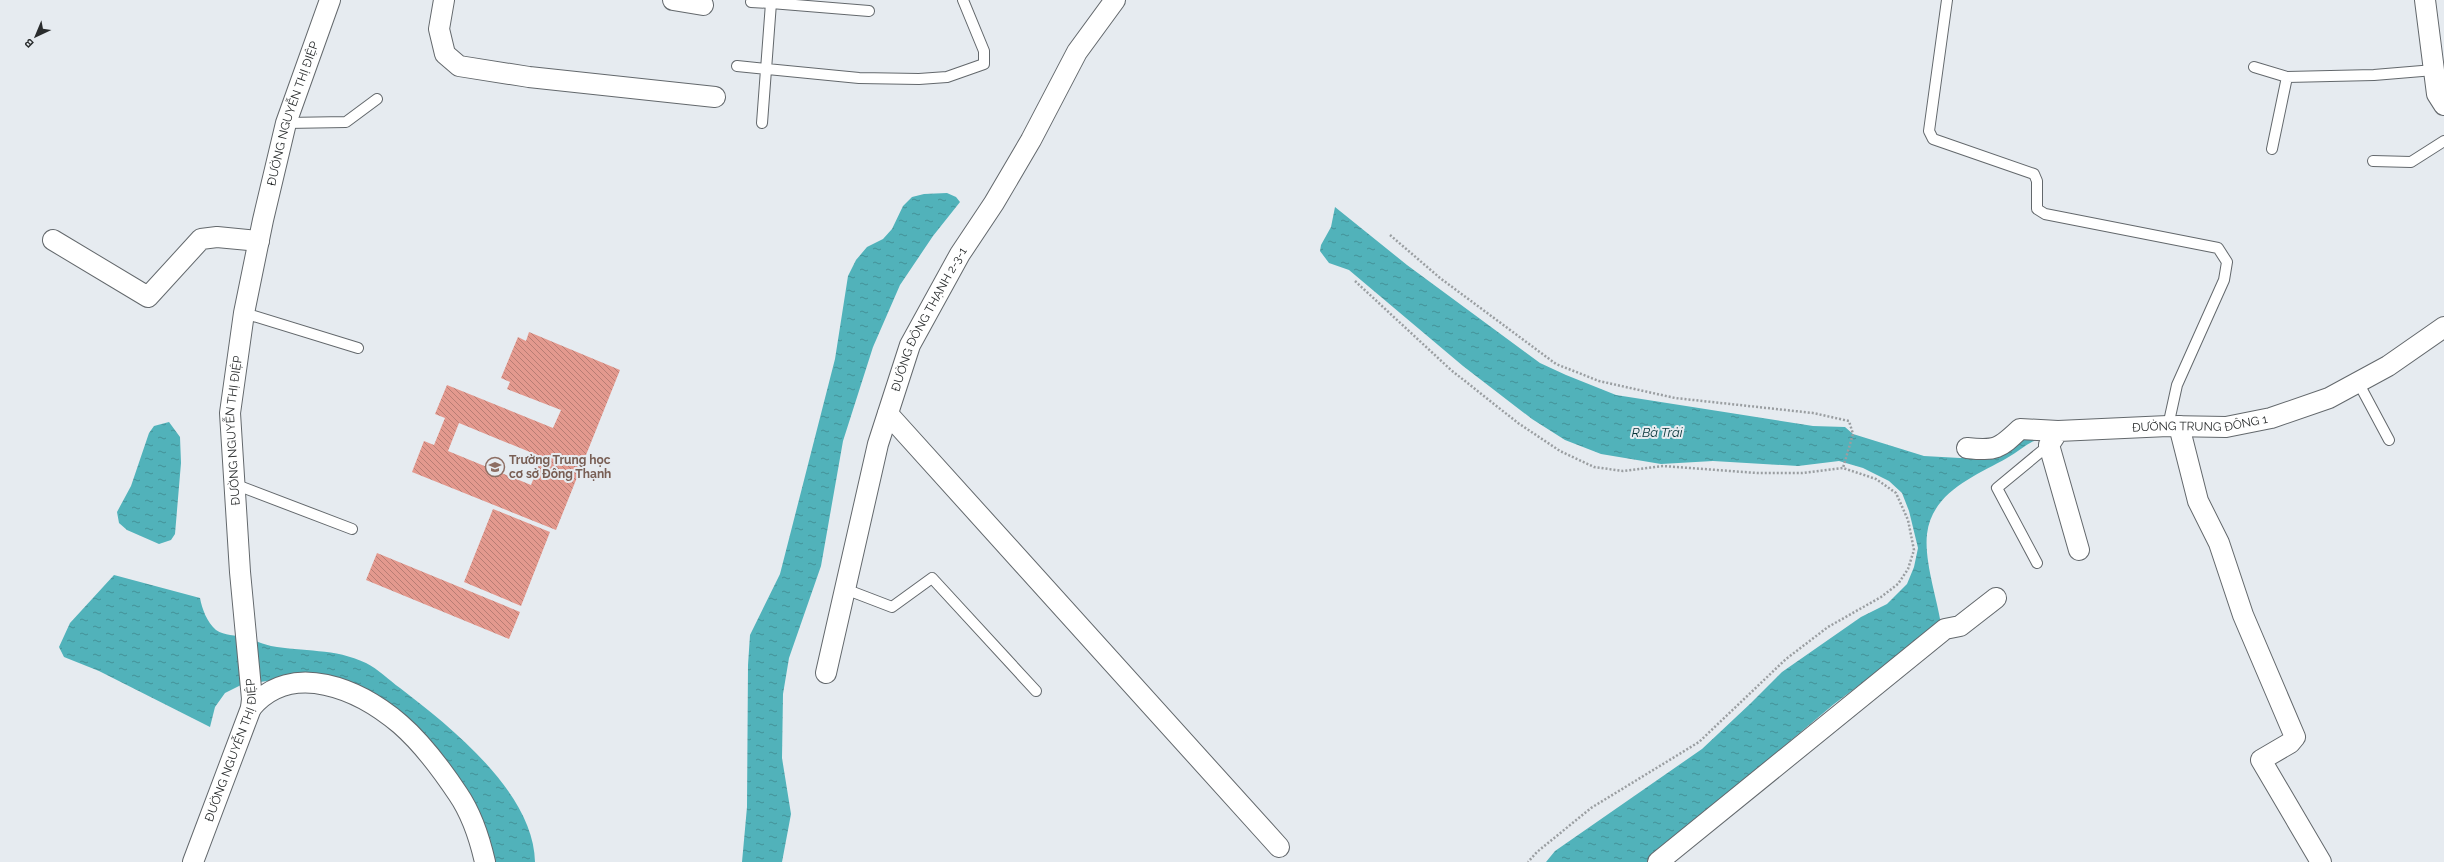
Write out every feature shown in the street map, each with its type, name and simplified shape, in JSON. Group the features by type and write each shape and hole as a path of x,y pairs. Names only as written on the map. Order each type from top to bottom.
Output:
{"street":[{"name":"ĐƯỜNG NGUYỄN THỊ ĐIỆP","path":"193,862 252,703 234,484 230,413 244,313 286,123 330,0"},
{"path":"444,0 439,29 445,54 459,66 529,77 715,97"},
{"path":"673,0 703,5"},
{"name":"ĐƯỜNG ĐÔNG THẠNH 2-3-1","path":"826,673 878,444 910,345 957,260 1031,140 1077,52 1115,0"},
{"path":"2425,0 2437,94 2444,105"},
{"path":"53,240 148,297 201,239 217,237 259,241"},
{"name":"ĐƯỜNG TRUNG ĐÔNG 1","path":"1967,448 1989,450 1999,447 2020,429 2054,438 2174,426 2226,427 2271,418 2329,398 2388,366 2444,328"},
{"path":"888,414 1279,847"},
{"path":"2174,426 2198,501 2219,543 2243,616 2295,737 2290,743 2260,760 2322,862"},
{"path":"2054,438 2079,550"},
{"path":"1658,862 1945,629 1960,626 1996,598"},
{"path":"252,703 271,690 297,682 328,685 349,692 386,713 420,743 459,795 479,840 485,862"}],"lane":[{"path":"737,66 765,70 859,78 919,80 947,77 984,64 984,51 963,0"},
{"path":"1947,0 1929,131 1933,139 2034,174 2037,181 2037,209 2045,214 2218,248 2227,262 2224,280 2177,385 2174,426"},
{"path":"751,2 869,11"},
{"path":"762,123 771,3"},
{"path":"2254,67 2287,77 2374,75 2434,70"},
{"path":"2272,149 2287,77"},
{"path":"286,123 346,122 377,99"},
{"path":"2373,161 2411,162 2444,141"},
{"path":"244,313 358,348"},
{"path":"2358,382 2389,440"},
{"path":"2037,563 1998,488 2054,438"},
{"path":"234,484 352,529"},
{"path":"845,589 892,607 932,578 1036,691"}],"path":[{"path":"1390,235 1440,278 1556,364 1599,381 1675,398 1812,413 1849,421 1853,434 1843,468"},
{"path":"1354,281 1451,370 1518,423 1560,451 1594,467 1623,471 1663,466 1757,472 1802,473 1843,468 1876,479 1896,493 1908,520 1914,550 1908,569 1898,584 1881,597 1822,631 1786,659 1699,742 1590,808 1537,852 1528,862"}],"water":[{"path":"947,193 956,197 960,202 933,236 900,285 873,347 843,441 821,566 789,658 783,694 782,758 791,814 782,862 742,862 747,807 748,665 750,635 780,574 835,359 848,276 856,260 867,247 883,239 892,229 903,206 912,197 924,194"},
{"name":"R.Bà Trải","path":"1335,207 1407,265 1540,363 1616,395 1813,426 1845,427 1853,434 1924,456 1960,458 1997,451 2022,432 2038,439 1957,487 1946,496 1937,507 1931,519 1927,534 1927,556 1941,624 1834,704 1647,862 1546,862 1555,851 1702,749 1782,672 1861,617 1887,604 1907,584 1914,567 1918,548 1909,511 1902,493 1889,481 1863,468 1839,461 1798,466 1713,461 1661,464 1601,454 1565,440 1532,419 1463,366 1349,270 1329,263 1320,251 1321,245 1331,227"},
{"path":"169,422 180,437 181,463 175,534 171,540 159,544 127,530 119,523 117,512 131,486 149,433 154,426"},
{"path":"114,575 200,598 210,623 216,630 223,633 245,637 271,646 343,655 354,658 375,668 465,742 505,787 521,811 531,836 535,862 494,862 384,704 275,680 243,684 225,693 215,707 210,727 99,671 64,657 59,647 70,623"}],"building":[{"path":"529,332 620,370 556,530 412,472 424,441 434,445 445,418 435,414 447,385 553,428 561,410 507,389 510,382 501,378 518,337 526,341","holes":["459,423 542,457 531,485 448,451"]},
{"path":"493,509 550,532 521,606 464,582"},
{"path":"377,553 520,612 509,639 366,580"}],"place":[{"name":"Trường Trung học cơ sở Đông Thạnh","path":"495,467"}]}
